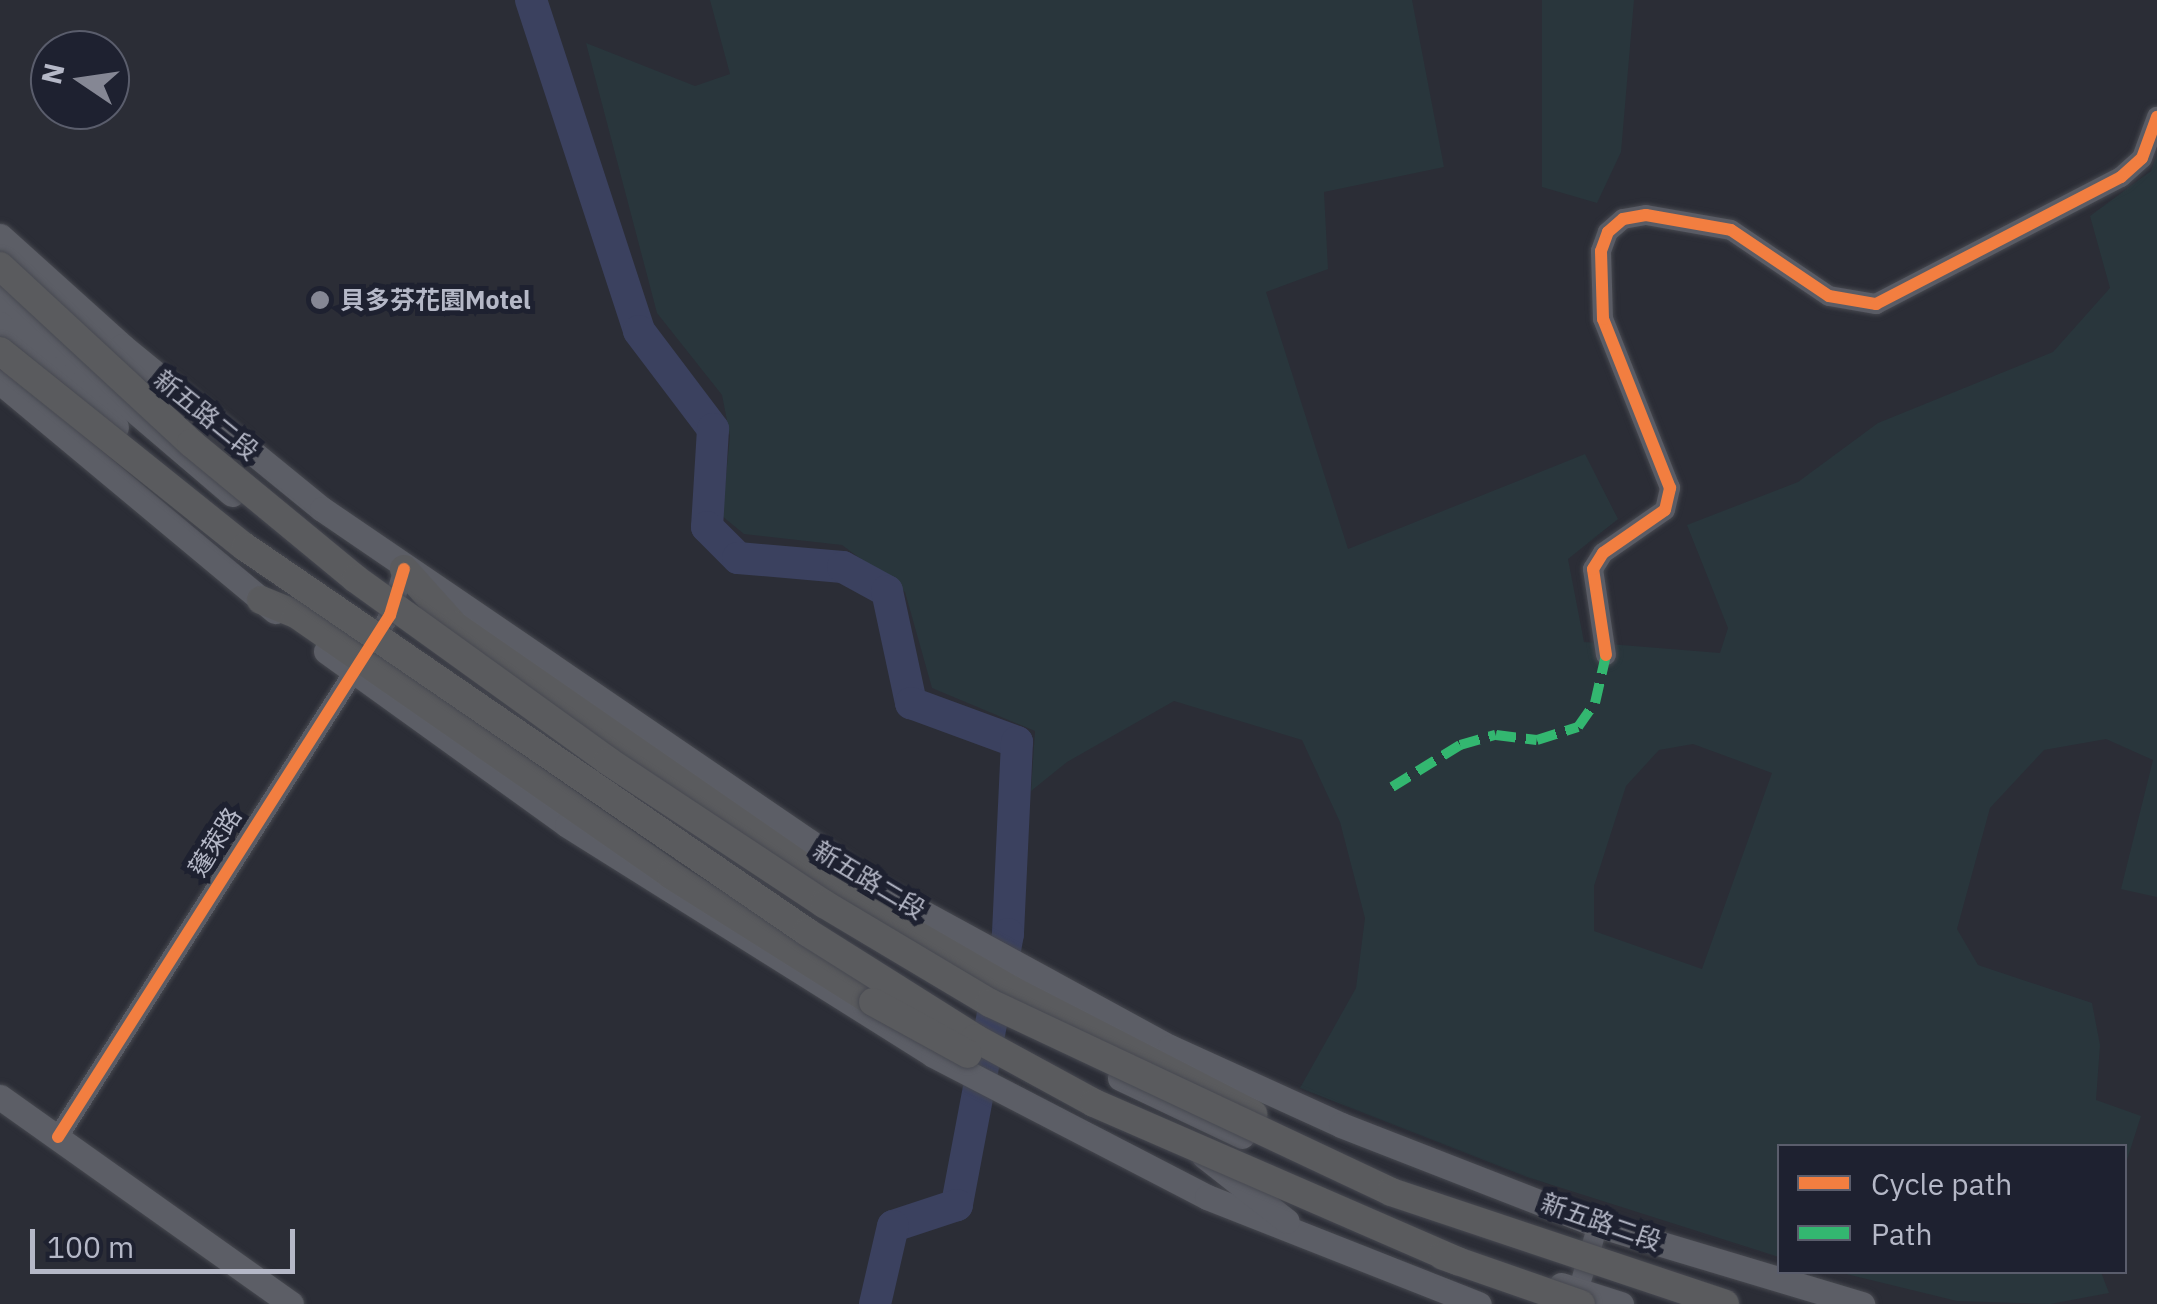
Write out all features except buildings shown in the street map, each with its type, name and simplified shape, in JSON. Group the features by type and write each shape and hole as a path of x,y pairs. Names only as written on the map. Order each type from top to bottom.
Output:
{"highway":[{"path":"0,266 191,443 356,579 608,761 824,904 990,1002 1136,1076 1468,1221 1725,1304"},
{"path":"0,351 245,548 792,922 975,1038 1111,1110 1458,1261"},
{"path":"404,570 454,625 827,884 948,955 1468,1221"},
{"path":"261,600 296,614 354,663 671,875 873,1002 1168,1158 1291,1208 1458,1261 1579,1292"}],"main road":[{"name":"新五路二段","path":"0,236 122,346 404,570 765,816 992,952 1170,1048 1324,1117 1598,1225 1862,1304"},
{"name":"新五路二段","path":"0,296 258,528"},
{"name":"新五路二段","path":"0,324 383,624 810,927 1024,1053 1300,1187 1620,1304"},
{"path":"0,382 261,600"},
{"name":"新五路二段","path":"383,624 734,854 986,1009 1308,1166 1579,1292 1697,1304"},
{"path":"354,663 567,825 933,1056 1104,1147 1317,1244 1478,1304"},
{"path":"0,1097 291,1304"},
{"path":"1152,1117 1317,1244"}],"street":[{"path":"1606,655 1593,569 1602,554 1664,510 1670,488 1603,319 1601,251 1608,232 1623,219 1646,215 1731,230 1829,296 1876,304 2122,178 2142,158 2157,116"},
{"name":"蓬萊路","path":"58,1137 354,663 383,624 404,570"},
{"path":"1579,1292 1598,1225"}],"shaded area":[{"path":"710,0 1412,0 1444,167 1324,192 1328,269 1266,292 1348,549 1585,454 1618,519 1568,559 1584,642 1720,653 1728,628 1687,525 1798,482 1878,423 2053,352 2110,288 2090,216 2151,171 2157,154 2157,897 2121,889 2153,760 2106,739 2044,750 1990,808 1957,929 1978,965 2092,1003 2100,1045 2096,1100 2141,1116 2127,1160 2127,1144 1777,1144 1777,1256 1527,1177 1300,1088 1356,988 1365,918 1340,822 1302,740 1174,701 1067,762 1031,791 1035,731 932,688 905,592 842,545 744,534 722,516 730,436 722,395 657,313 586,43 695,86 730,74","holes":["1693,744 1772,773 1702,969 1594,931 1594,886 1626,786 1659,750"]},
{"path":"1542,0 1634,0 1621,152 1597,203 1542,187"},
{"path":"1846,1274 2102,1274 2109,1293 2050,1304 1957,1301"}],"waterway":[{"path":"531,0 639,331 713,429 707,527 738,558 843,567 887,591 911,703 1017,742 1008,934 957,1205 893,1226 875,1304"}],"marked path":[{"path":"1392,787 1460,745 1496,735 1537,740 1578,727 1595,703 1606,655"}],"cycle path":[{"path":"1606,655 1593,569 1603,553 1665,510 1670,488 1603,319 1601,251 1608,232 1623,219 1646,215 1731,230 1829,296 1876,304 2121,177 2142,158 2157,117"},
{"path":"58,1137 390,615 404,569"}],"place":[{"name":"貝多芬花園Motel","path":"320,300"}]}
